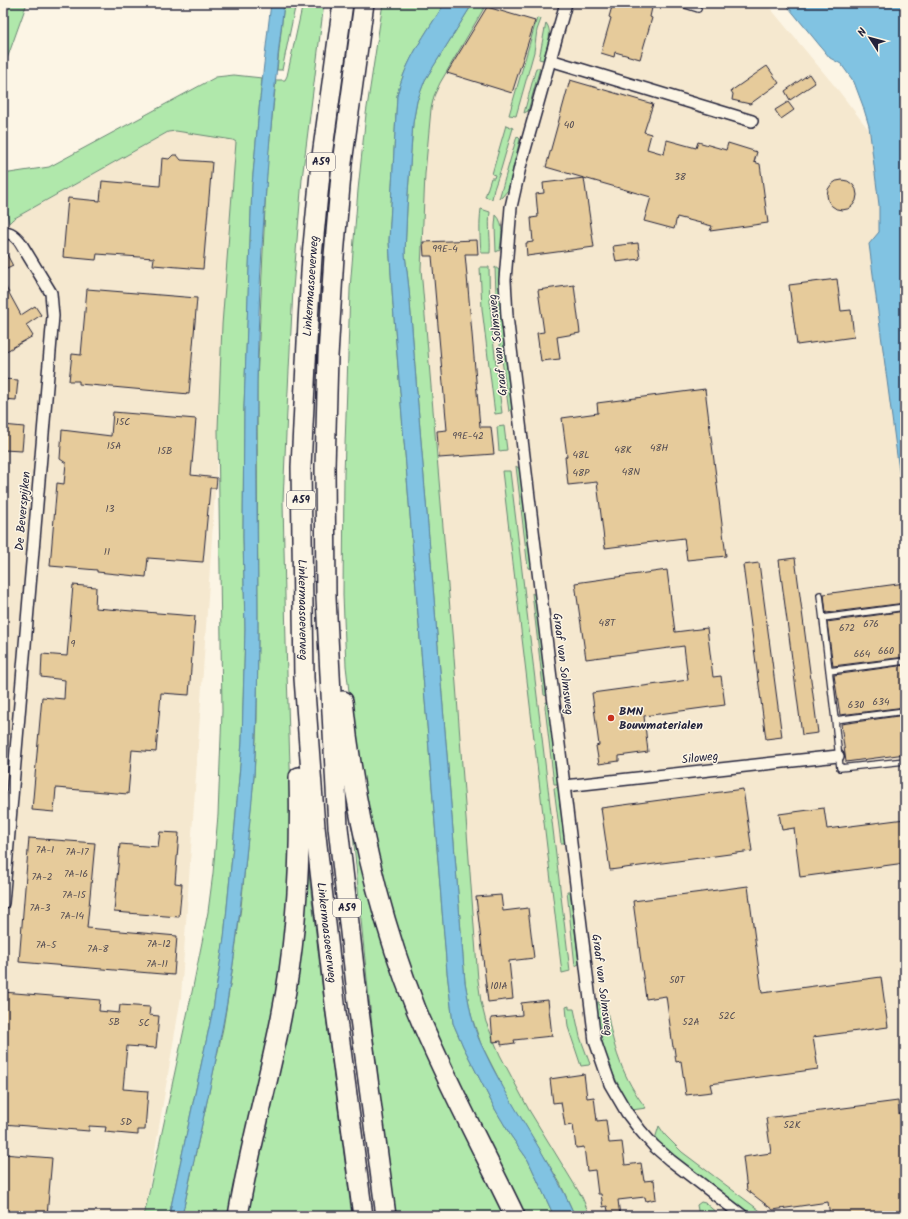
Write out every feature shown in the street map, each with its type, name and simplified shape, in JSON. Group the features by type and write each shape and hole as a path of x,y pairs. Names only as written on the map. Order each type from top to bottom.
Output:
{"highway":[{"name":"Linkermaasoeverweg","path":"343,3 321,163 308,314 301,467 304,678 317,843 336,1012 363,1216"},
{"name":"Linkermaasoeverweg","path":"364,3 342,163 334,256 328,356 325,467 326,598 338,828 359,1011 386,1216"},
{"name":"A59","path":"326,598 337,636 346,728 357,802 372,871 394,947 416,1009 438,1059 515,1216"},
{"name":"A59","path":"238,1216 243,1183 269,1078 282,1017 291,957 297,902 299,856 300,796 298,723 304,678"}],"street":[{"name":"Graaf van Solmsweg","path":"566,3 520,167 511,207 505,280 508,324 595,1041 610,1084 627,1113 654,1146 743,1216"},
{"path":"550,60 752,121"},
{"name":"De Beverspijken","path":"3,903 53,316 51,293 20,242 14,235 5,232"},
{"name":"Siloweg","path":"565,786 838,756"}],"lane":[{"path":"679,3 698,8"},
{"path":"820,595 836,720 840,768 905,761"},
{"path":"823,618 905,607"},
{"path":"829,671 905,661"},
{"path":"836,720 905,711"}],"shaded area":[{"path":"487,3 766,3 838,90 905,177 905,1216 583,1216 476,1014 413,259 427,102"},
{"path":"181,125 239,138 181,997 144,1216 3,1216 3,225"}],"green space":[{"path":"3,3 27,3 3,70"},
{"path":"284,3 296,3 282,70 277,70"},
{"path":"303,3 324,3 302,179 293,289 287,411 283,501 292,826 281,965 266,1051 229,1216 182,1216 223,1028 241,907 254,777 257,720 258,638 257,382 267,165 276,80 285,80 287,76"},
{"path":"383,3 445,3 411,59 405,71 397,96 389,241 447,972 453,1023 495,1109 511,1136 528,1160 554,1216 522,1216 426,1012 410,972 383,879 356,751 346,666 343,595 344,474 350,289 366,114"},
{"path":"473,3 487,3 440,83 434,96 431,109 425,174 421,269 453,644 478,980 486,1022 500,1055 529,1110 582,1197 590,1216 575,1216 560,1183 507,1095 481,1044 471,1015 465,982 405,254 413,123 417,101 425,80"},
{"path":"537,18 541,19 537,30 534,52 516,116 509,115"},
{"path":"546,23 549,36 543,60 539,59"},
{"path":"536,68 540,68 528,111 524,113"},
{"path":"234,75 262,78 252,185 244,407 243,536 245,629 242,742 224,938 213,1009 169,1216 144,1216 208,912 218,815 222,711 218,429 222,325 236,142 233,140 176,131 168,132 13,219 9,223 7,212 3,205 3,174 49,167 216,77"},
{"path":"506,125 513,128 492,199 485,197 491,178 494,178 495,175 492,174"},
{"path":"517,136 520,139 508,190 499,199"},
{"path":"481,209 490,212 490,253 481,253"},
{"path":"496,215 501,222 502,231 500,250 496,252 495,226"},
{"path":"480,267 489,267 495,358 502,413 495,414 482,309"},
{"path":"495,267 499,270 505,356 512,408 509,412 497,322"},
{"path":"504,426 507,450 499,451 497,427"},
{"path":"516,466 520,469 531,569 528,568"},
{"path":"502,471 510,471 570,971 562,973"},
{"path":"532,593 535,595 547,696 544,695"},
{"path":"546,702 548,702 558,784 554,784 545,707"},
{"path":"348,773 375,898 510,1216 396,1216 381,1106"},
{"path":"558,787 565,843 561,843 554,788"},
{"path":"303,824 352,1216 242,1216"},
{"path":"567,891 570,891 579,964 575,966"},
{"path":"597,1002 599,1002 600,1010 607,1009 615,1048 620,1061 631,1085 646,1108 632,1110 615,1079 605,1054 599,1024"},
{"path":"569,1006 569,1009 574,1009 580,1037 590,1064 589,1065 581,1066 568,1027 566,1007"},
{"path":"659,1126 665,1135 682,1152 767,1216 752,1216 664,1148 655,1139"},
{"path":"701,1202 705,1203 717,1213 699,1216 697,1205"}],"water":[{"path":"271,3 284,3 269,145 262,239 258,334 258,677 253,786 236,945 227,1004 182,1216 169,1216 213,1009 224,938 242,742 245,629 243,536 244,407 252,185"},
{"path":"445,3 473,3 425,80 417,101 413,123 405,254 465,982 473,1022 481,1044 503,1088 553,1172 575,1216 554,1216 528,1160 511,1136 495,1109 453,1023 447,972 389,241 397,96 405,71 411,59"},
{"path":"785,3 905,3 905,516 869,244 879,232 879,205 869,126 854,82 841,64 830,58"}],"building":[{"path":"613,3 653,3 650,17 652,18 640,59 615,52 614,57 601,53 611,18 609,17"},
{"path":"487,7 535,21 512,93 447,73"},
{"path":"767,66 779,83 750,104 732,100 733,94 731,91"},
{"path":"809,74 815,83 790,100 785,91"},
{"path":"570,80 653,104 644,132 651,134 647,149 664,154 667,140 696,148 698,142 726,150 728,143 757,152 754,162 760,164 768,223 710,231 712,226 677,217 674,229 644,221 651,197 546,167"},
{"path":"788,102 794,110 781,119 775,110"},
{"path":"173,155 177,155 181,160 212,162 203,269 153,265 154,258 97,254 96,260 63,257 68,198 100,201 102,181 160,186 162,158 169,159"},
{"path":"584,178 594,247 527,256 526,243 533,242 531,218 538,217 536,194 544,193 543,183"},
{"path":"842,180 848,181 856,189 856,201 848,209 842,210 836,209 828,201 827,195 828,189 836,181"},
{"path":"477,240 478,254 465,254 480,427 491,427 494,454 439,458 437,431 447,430 432,256 424,256 423,242"},
{"path":"638,243 640,259 616,262 613,246"},
{"path":"3,247 13,266 3,271"},
{"path":"837,279 841,311 851,310 854,337 797,345 789,285"},
{"path":"3,282 21,315 35,306 41,315 26,325 33,336 3,353"},
{"path":"574,285 580,333 557,337 560,359 541,361 537,333 544,332 538,290"},
{"path":"87,289 197,298 189,394 79,384 79,381 69,381 72,354 81,355"},
{"path":"3,379 18,380 16,400 3,399"},
{"path":"705,389 726,556 687,560 684,538 605,548 597,482 568,485 565,457 567,456 562,418 598,413 597,403"},
{"path":"113,412 196,419 191,475 217,478 216,488 210,488 203,562 148,558 146,577 97,572 97,570 50,566 57,483 64,484 66,463 60,459 62,430 111,436"},
{"path":"3,425 24,427 22,451 3,450"},
{"path":"795,558 818,733 802,735 779,560"},
{"path":"759,563 782,737 766,739 743,565"},
{"path":"667,570 675,632 707,628 713,677 721,676 725,705 644,716 648,752 619,756 619,761 599,764 596,746 599,745 592,693 688,680 684,646 586,659 575,583"},
{"path":"905,583 905,603 826,613 824,594"},
{"path":"73,585 96,587 95,608 195,616 189,695 161,693 156,752 132,750 128,794 56,788 54,812 32,810 42,697 64,699 65,680 41,677 42,654 67,656"},
{"path":"905,611 905,657 833,666 827,622"},
{"path":"905,665 905,707 840,715 834,675"},
{"path":"905,715 905,754 846,762 841,724"},
{"path":"743,789 752,851 610,870 601,808"},
{"path":"824,808 827,829 905,819 905,863 800,877 794,828 782,830 779,814"},
{"path":"160,832 179,833 175,883 182,884 179,917 114,912 120,844 158,847"},
{"path":"29,838 95,843 87,928 177,936 174,975 19,962"},
{"path":"748,886 762,993 881,977 888,1027 813,1037 818,1069 710,1084 712,1092 686,1095 681,1061 676,1062 666,996 646,999 633,901"},
{"path":"501,895 503,911 528,908 534,958 509,961 513,999 488,1002 476,897"},
{"path":"3,992 100,1000 99,1011 119,1013 120,1005 150,1007 149,1015 159,1016 156,1048 127,1046 123,1089 148,1091 145,1130 138,1130 138,1135 105,1132 106,1127 89,1126 89,1131 3,1124"},
{"path":"548,1000 552,1036 514,1040 515,1043 501,1045 501,1041 493,1042 491,1018 522,1015 521,1003"},
{"path":"584,1074 587,1098 594,1097 597,1121 606,1120 609,1143 622,1142 625,1165 641,1163 644,1181 654,1180 656,1199 646,1201 645,1197 618,1200 620,1216 609,1216 607,1206 603,1207 601,1194 598,1194 595,1170 587,1171 584,1147 576,1148 573,1125 565,1126 561,1102 553,1103 550,1079"},
{"path":"898,1101 899,1114 905,1114 905,1216 830,1216 828,1202 773,1210 747,1190 743,1157 771,1153 766,1118"},
{"path":"3,1154 52,1158 47,1216 3,1216"}],"place":[{"name":"BMN Bouwmaterialen","path":"611,718"}]}
